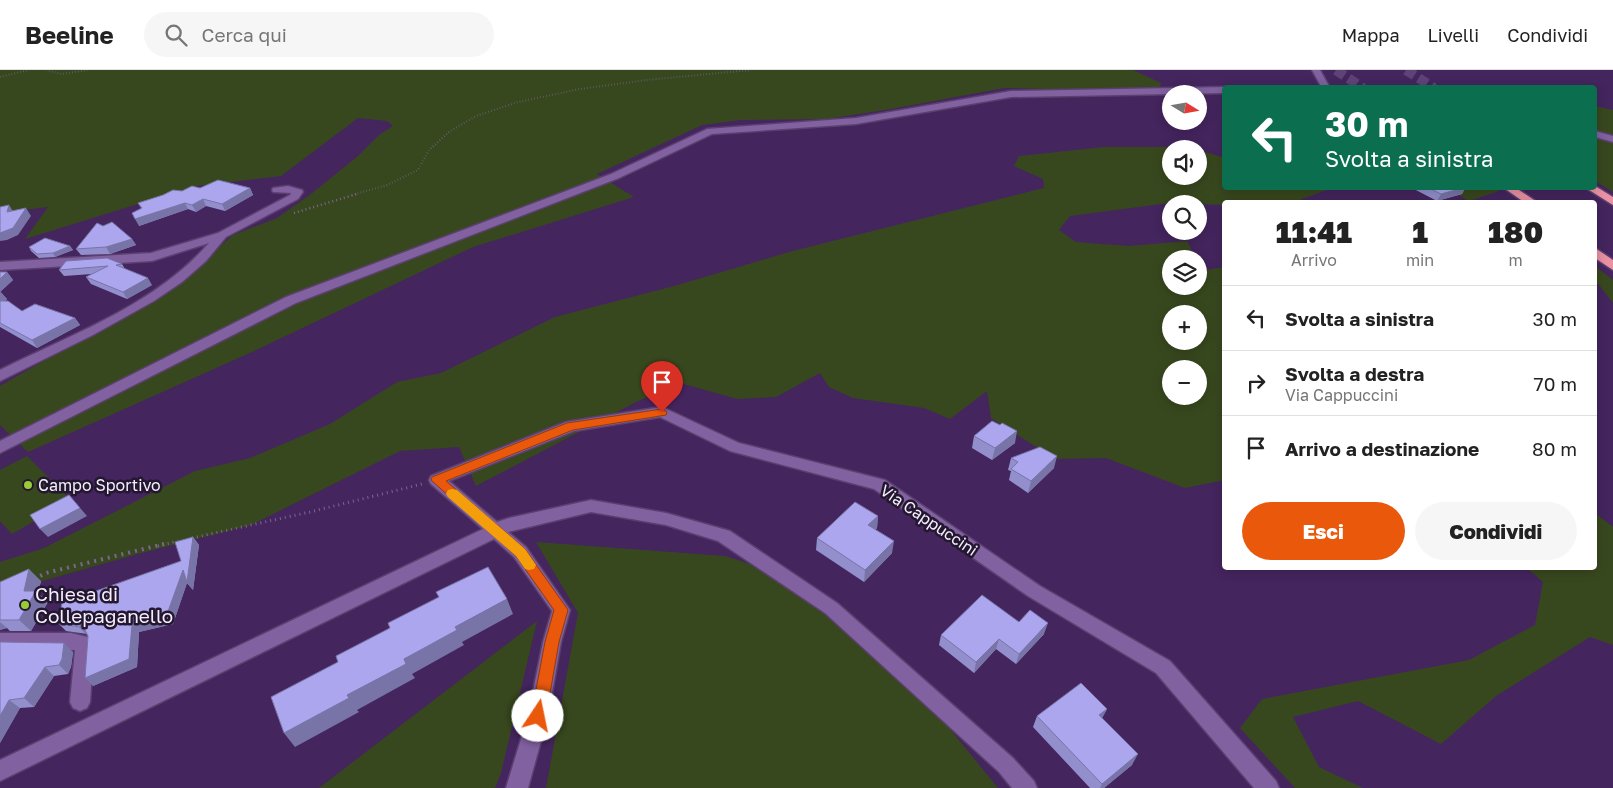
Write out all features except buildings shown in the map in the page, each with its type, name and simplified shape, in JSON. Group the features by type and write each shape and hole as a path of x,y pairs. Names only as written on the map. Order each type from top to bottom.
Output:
{"highway":[{"path":"1512,190 1528,200"},
{"path":"1594,190 1613,202"},
{"path":"1597,254 1613,266"}],"street":[{"path":"1316,70 1325,85"},
{"path":"0,448 291,300 615,176 710,131 856,122 1011,94 1222,90"},
{"path":"1597,135 1613,139"},
{"path":"0,266 152,257 222,236 294,197 298,192 288,189 277,190"},
{"path":"0,376 117,317 171,285 196,265 222,236"},
{"name":"Via Cappuccini","path":"437,480 571,426 662,412 735,447 878,484 1034,591 1163,668 1268,788"},
{"path":"437,480 520,552 561,610 552,642 538,716 517,788"},
{"path":"0,771 509,524 591,506 666,518 724,536 830,608 1006,765 1026,788"},
{"path":"0,641 72,641 85,644 80,702"}],"path":[{"path":"0,77 28,70"},
{"path":"46,70 54,73 76,74 88,70"},
{"path":"291,214 387,185 418,170 429,150 449,132 476,116 518,102 580,89 647,80 751,70"},
{"path":"30,581 46,574 145,549 310,512 437,480"}],"green space":[{"path":"0,70 1133,70 1161,83 1158,92 1004,88 827,119 740,120 702,125 597,174 634,197 473,247 252,352 28,452 0,425 0,386 176,285 233,235 277,218 311,194 358,156 379,135 393,126 387,121 358,118 281,176 196,186 25,239 48,207 0,213"},
{"path":"1597,106 1613,110 1613,192 1597,182"},
{"path":"1104,147 1162,147 1162,185 1207,185 1207,152 1222,157 1222,190 1327,190 1299,200 1222,200 1222,205 1207,204 1207,195 1162,195 1162,204 1070,216 1059,230 1076,242 1129,246 1187,241 1192,250 1162,250 1162,295 1207,295 1207,270 1222,267 1222,481 1185,488 1106,458 1055,459 991,418 987,391 950,419 924,408 853,398 829,387 820,373 776,397 737,399 680,383 640,400 476,486 459,447 400,451 251,525 138,554 0,593 0,562 44,548 195,471 250,458 330,424 397,382 441,373 555,317 674,286 789,252 1044,188 1043,179 1014,166 1019,156"},
{"path":"1450,190 1499,191 1472,200 1467,200"},
{"path":"1597,268 1613,280 1613,303 1597,283"},
{"name":"Campo Sportivo","path":"27,456 71,500 12,534 0,521 0,470"},
{"path":"1597,515 1613,527 1613,645 1590,637 1496,696 1441,744 1358,701 1293,717 1319,767 1363,788 1295,788 1240,728 1262,699 1469,660 1535,625 1543,582 1529,570 1597,570"},
{"path":"536,542 725,556 753,565 893,659 998,788 546,788 578,613"},
{"path":"537,621 501,773 495,788 319,788"}],"tunnel":[{"path":"1336,70 1358,85"},
{"path":"1406,70 1429,85"}],"slow traffic":[{"path":"452,494 520,552 529,565"}],"place":[{"name":"Campo Sportivo","path":"28,485"},
{"name":"Chiesa di Collepaganello","path":"25,605"}],"route":[{"path":"538,716 552,642 561,610 520,552 437,480 571,426 662,412"}]}
